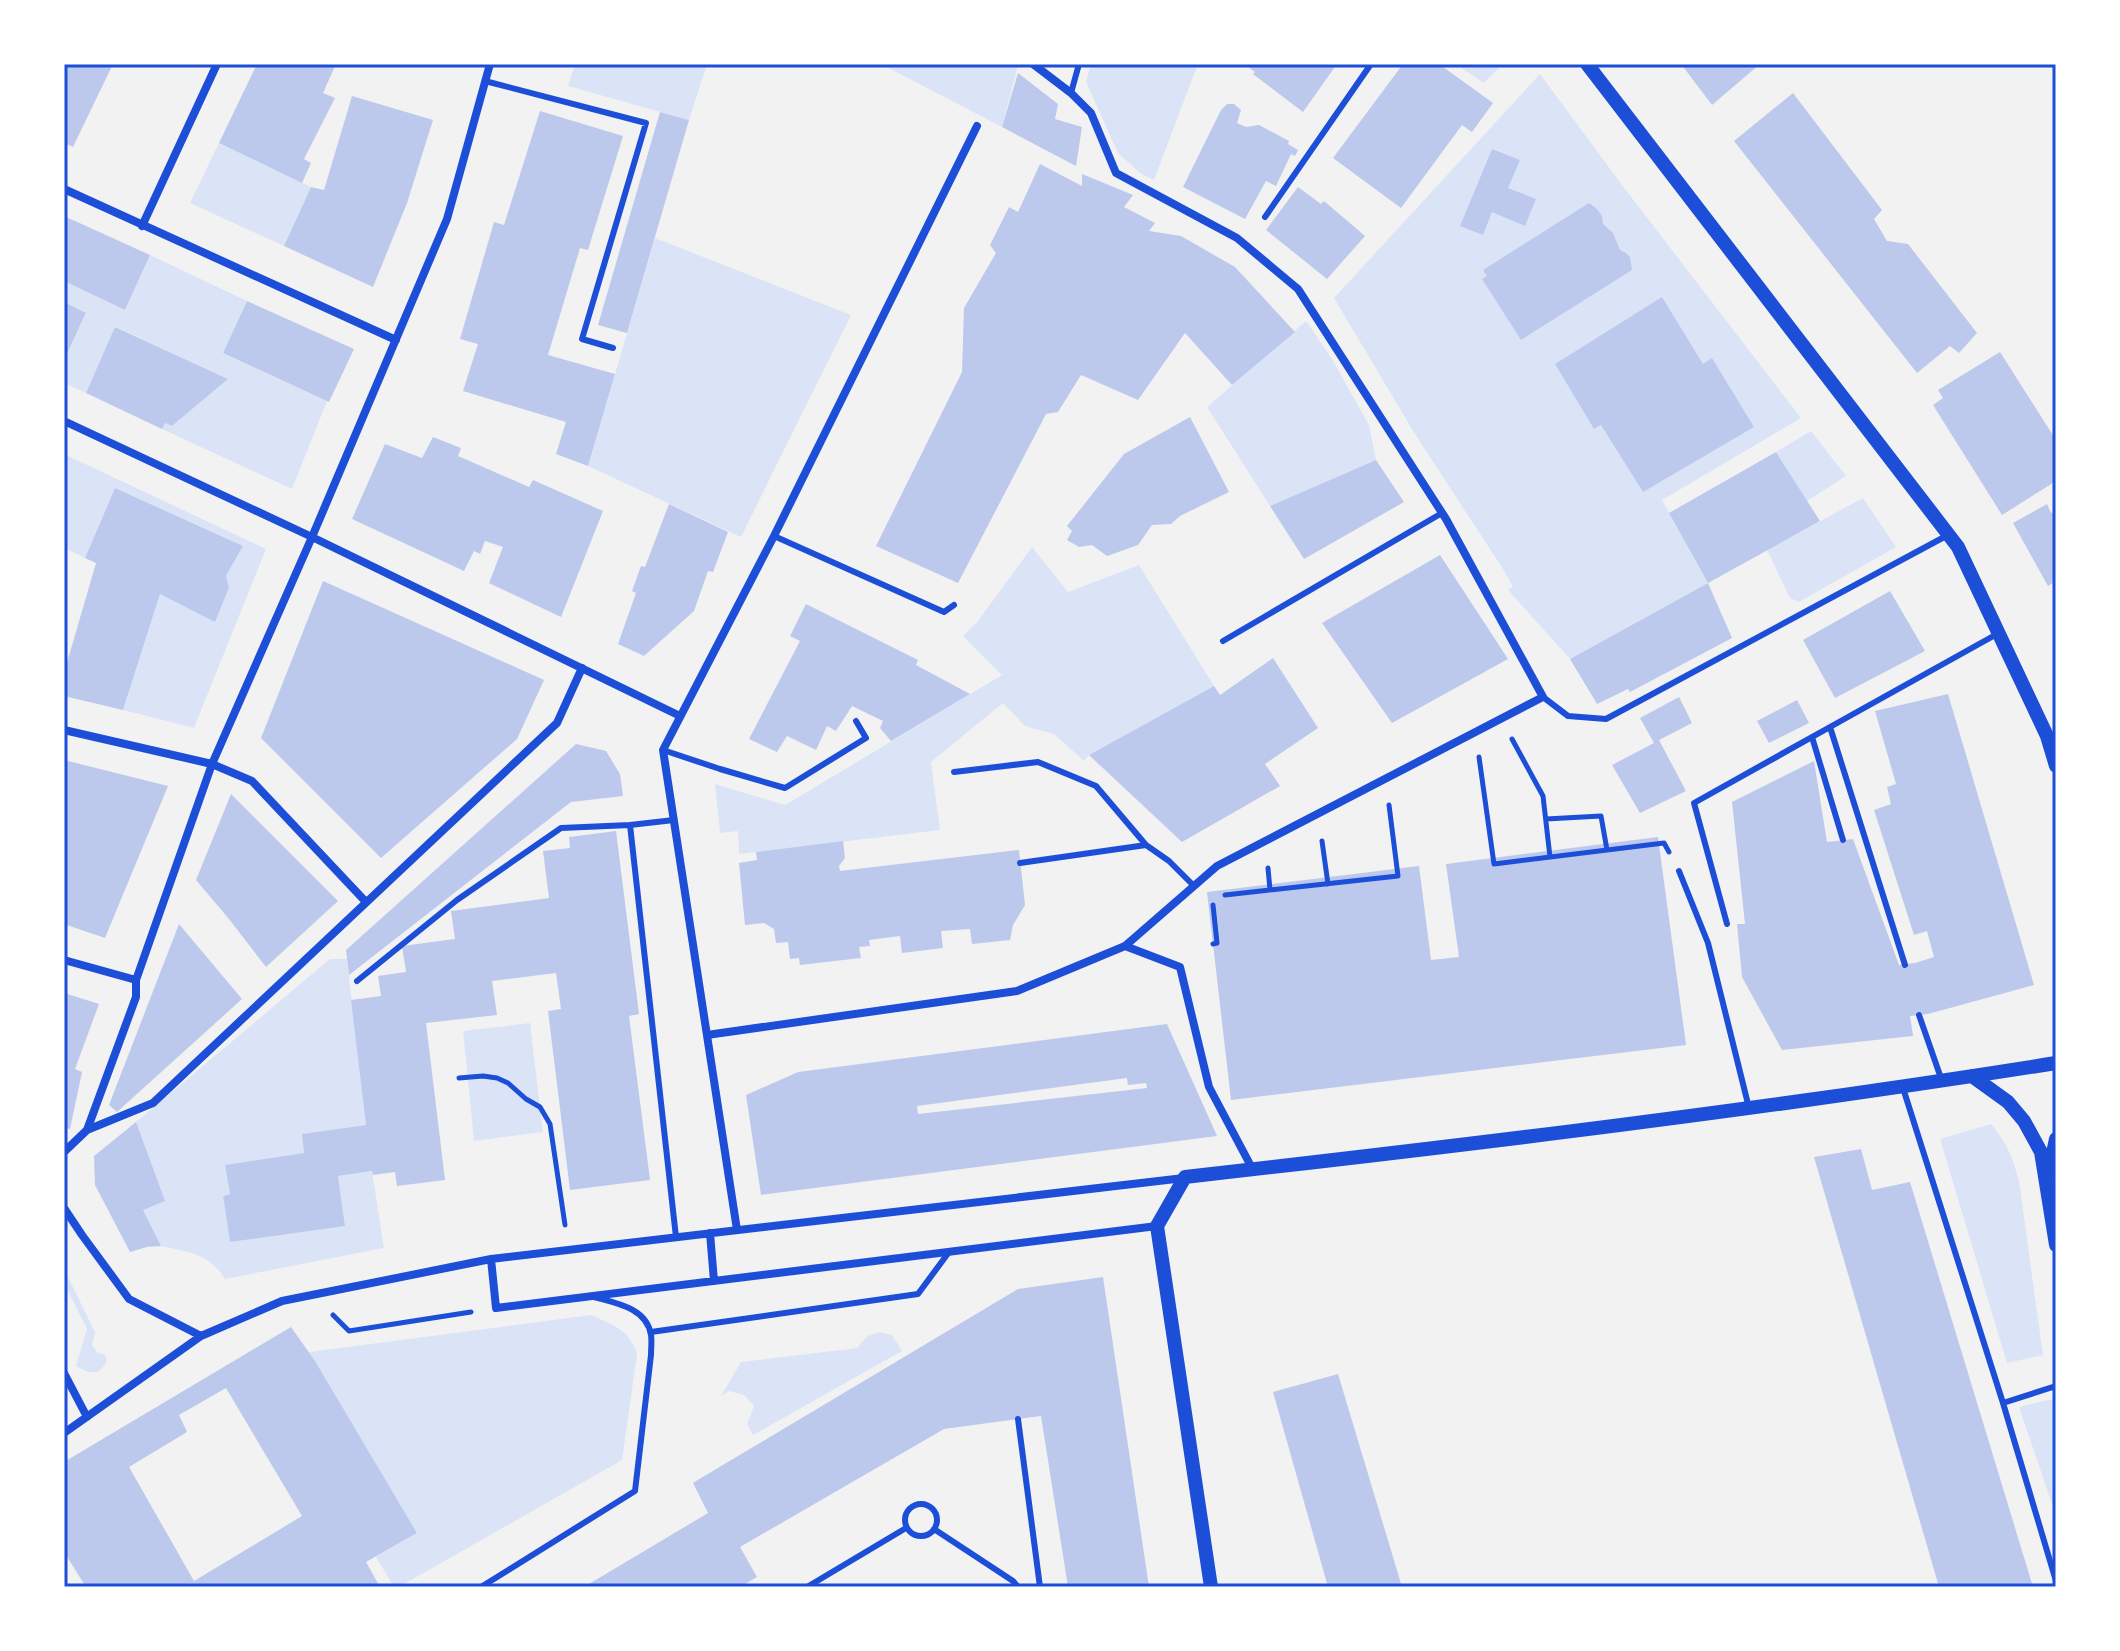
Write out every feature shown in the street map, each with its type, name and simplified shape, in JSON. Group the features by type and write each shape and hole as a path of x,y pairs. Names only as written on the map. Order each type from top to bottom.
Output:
{"street":[{"path":"142,226 217,64"},
{"path":"87,1130 136,997 136,980 212,764 447,219 490,64"},
{"path":"707,1035 1017,991 1125,946 1217,866 1543,697 1442,513 1298,289 1237,238 1116,173 1091,113 1042,67 1033,64"},
{"path":"1587,64 1958,547 2047,736 2056,766"},
{"path":"737,1230 663,750 774,536 977,126"},
{"path":"64,189 396,340"},
{"path":"64,421 312,537 680,716"},
{"path":"64,1152 87,1130 153,1103 557,723 582,668"},
{"path":"64,730 212,764 252,781 366,902"},
{"path":"1125,946 1180,967 1209,1087 1253,1170"},
{"path":"64,960 136,980"},
{"path":"64,1433 201,1336 282,1301 491,1259 1253,1170 1749,1108 1902,1088 2056,1063"},
{"path":"1972,1076 2008,1102 2024,1121 2041,1152 2056,1245"},
{"path":"2046,1185 2056,1139"},
{"path":"1185,1177 1157,1226 1211,1587"},
{"path":"64,1208 129,1299 201,1336"},
{"path":"491,1259 496,1308 1157,1226"},
{"path":"710,1233 714,1281"},
{"path":"64,1373 87,1417"}],"lane":[{"path":"1071,93 1079,64"},
{"path":"1265,217 1371,64"},
{"path":"485,81 646,123 582,339 613,348"},
{"path":"1223,641 1442,513"},
{"path":"1543,697 1568,716 1606,719 1948,535"},
{"path":"774,536 944,612 954,605"},
{"path":"1727,924 1694,803 1999,633"},
{"path":"663,750 785,788 866,738 856,721"},
{"path":"1830,727 1905,965"},
{"path":"1812,737 1843,840"},
{"path":"954,772 1038,762 1096,786 1146,845 1169,861 1193,885"},
{"path":"357,981 457,900 561,828 674,820"},
{"path":"630,825 676,1237"},
{"path":"1020,863 1146,845"},
{"path":"1679,871 1708,943 1749,1108"},
{"path":"1919,1015 1942,1081"},
{"path":"1902,1088 2003,1403 2056,1581"},
{"path":"651,1332 918,1294 949,1252"},
{"path":"481,1587 635,1491 651,1332 640,1313 590,1296"},
{"path":"2003,1403 2056,1386"},
{"path":"1018,1419 1040,1587"},
{"path":"924,1503 929,1506 936,1513 934,1529 926,1535 915,1535 906,1528 906,1512 914,1505 924,1503"},
{"path":"807,1587 906,1528"},
{"path":"934,1529 1018,1587"}],"path":[{"path":"1501,719 1543,796 1550,857"},
{"path":"1475,732 1494,864 1664,843"},
{"path":"1213,944 1217,943 1212,897 1398,876 1385,779"},
{"path":"1546,819 1601,816 1607,850"},
{"path":"1325,867 1328,884"},
{"path":"1269,875 1270,890"},
{"path":"459,1078 497,1078 540,1107 550,1124 561,1199"},
{"path":"312,1294 349,1331 496,1308"}],"shaded area":[{"path":"575,64 707,64 689,120 568,86"},
{"path":"881,64 1017,64 1018,65 1002,127"},
{"path":"1091,64 1198,64 1154,180 1140,173 1118,153 1086,82"},
{"path":"1455,64 1503,64 1484,83"},
{"path":"1540,74 1801,418 1662,500 1708,583 1570,659 1508,590 1513,587 1503,569 1413,431 1334,298"},
{"path":"219,143 311,187 284,246 190,203"},
{"path":"655,238 851,315 741,537 588,466"},
{"path":"150,255 247,301 223,353 327,401 292,489 162,429 165,423 172,426 228,379 116,327 86,393 64,383 64,360 86,314 64,302 64,281 125,310"},
{"path":"1306,321 1332,359 1369,425 1376,460 1270,506 1207,407"},
{"path":"1811,431 1846,476 1807,501 1776,452"},
{"path":"64,454 266,549 194,728 123,710 160,594 215,621 229,589 226,576 243,546 115,488 85,558 64,548"},
{"path":"1863,498 1896,547 1799,602 1790,598 1767,550"},
{"path":"1032,547 1068,592 1139,565 1214,686 1089,755 1084,761 1054,734 1025,726 1003,703 931,762 940,830 739,854 738,831 720,833 715,784 785,805 1002,675 963,636 978,621"},
{"path":"330,959 347,959 366,1125 303,1134 304,1153 225,1165 230,1194 223,1196 230,1242 345,1225 338,1176 372,1171 384,1248 225,1279 205,1259 161,1246 143,1210 136,1122"},
{"path":"530,1023 543,1132 474,1141 463,1031"},
{"path":"1991,1124 2009,1151 2019,1181 2043,1355 2007,1363 1940,1139"},
{"path":"64,1269 95,1332 92,1345 106,1357 106,1363 96,1372 76,1366 87,1329 64,1283"},
{"path":"591,1315 625,1333 637,1354 622,1460 399,1587 394,1587 376,1557 417,1533 309,1352"},
{"path":"878,1332 892,1335 902,1351 753,1435 747,1424 754,1406 744,1395 729,1391 721,1396 741,1362 857,1348 866,1337"},
{"path":"2052,1399 2056,1421 2056,1516 2019,1407"}],"building":[{"path":"64,64 113,64 73,147 64,143"},
{"path":"257,64 336,64 323,93 335,98 304,159 311,163 302,183 219,143"},
{"path":"1244,64 1337,64 1303,112"},
{"path":"1403,64 1439,64 1493,103 1472,132 1462,125 1401,208 1333,158"},
{"path":"1681,64 1760,64 1712,105"},
{"path":"1018,73 1058,104 1055,119 1082,127 1076,166 1002,127"},
{"path":"1793,93 1882,210 1874,219 1887,241 1908,244 1977,333 1959,353 1950,346 1917,373 1734,141"},
{"path":"352,96 433,120 407,203 373,287 284,246 311,187 324,190"},
{"path":"1227,104 1234,104 1241,110 1237,123 1246,127 1259,125 1289,141 1288,144 1298,150 1295,156 1291,154 1276,186 1266,181 1245,219 1183,187 1221,110"},
{"path":"540,111 623,136 588,250 580,248 548,355 615,374 588,466 556,454 566,422 463,391 478,344 460,339 494,222 504,225"},
{"path":"660,112 689,120 627,333 598,325"},
{"path":"1492,149 1520,160 1508,188 1536,199 1525,226 1492,212 1483,235 1460,226"},
{"path":"1040,164 1082,186 1082,174 1133,195 1124,207 1155,223 1149,231 1181,236 1235,267 1295,332 1232,385 1185,333 1138,400 1081,375 1058,412 1046,414 958,583 876,546 962,372 964,308 996,253 990,245 1009,207 1018,212"},
{"path":"1298,187 1321,204 1324,201 1365,236 1327,279 1266,230"},
{"path":"1589,203 1602,216 1603,224 1613,233 1620,250 1630,257 1632,270 1521,340 1482,279 1487,276 1483,270"},
{"path":"64,216 150,255 125,310 64,281"},
{"path":"1662,297 1703,364 1712,358 1754,427 1643,492 1601,425 1594,429 1555,364"},
{"path":"247,301 354,349 329,402 223,353"},
{"path":"64,302 86,313 64,360"},
{"path":"115,327 228,379 172,426 165,423 162,429 86,393"},
{"path":"2000,352 2056,440 2056,481 2002,515 1933,405 1943,398 1938,390"},
{"path":"1190,417 1229,492 1180,516 1171,524 1152,525 1138,545 1107,556 1092,545 1079,547 1067,540 1072,531 1067,526 1124,454"},
{"path":"433,437 461,448 458,456 529,487 533,480 603,511 561,617 489,583 503,547 485,541 480,554 474,551 464,571 352,519 385,444 422,458"},
{"path":"1776,452 1820,521 1708,583 1669,513"},
{"path":"1376,460 1404,502 1304,559 1270,506"},
{"path":"115,488 243,546 226,576 229,588 215,622 160,594 123,710 64,696 64,673 96,563 85,558"},
{"path":"669,504 728,532 713,572 708,571 694,611 644,656 618,644 636,593 632,591 641,566 645,567"},
{"path":"2047,504 2051,513 2056,511 2056,581 2048,586 2013,523"},
{"path":"1440,555 1508,659 1392,723 1322,623"},
{"path":"323,581 544,680 517,739 381,858 261,738"},
{"path":"1708,583 1732,638 1630,692 1628,689 1597,704 1570,659"},
{"path":"1890,591 1925,651 1835,698 1803,640"},
{"path":"806,604 918,660 916,665 970,694 891,741 880,728 883,721 852,706 836,731 827,726 816,750 787,736 777,752 749,739 800,641 790,636"},
{"path":"1273,658 1318,728 1265,764 1280,786 1182,842 1089,755 1214,686 1220,695"},
{"path":"1948,694 2034,985 1928,1014 1910,1016 1913,1036 1782,1050 1742,977 1737,924 1745,924 1732,802 1814,761 1827,842 1853,839 1899,965 1934,957 1927,931 1914,935 1874,810 1891,804 1887,787 1896,784 1875,711"},
{"path":"1679,697 1692,723 1659,740 1686,791 1640,813 1612,765 1654,743 1640,718"},
{"path":"1797,700 1809,723 1769,743 1757,721"},
{"path":"576,744 606,751 620,774 623,796 571,802 349,975 346,950"},
{"path":"64,760 168,786 105,938 64,924"},
{"path":"231,794 338,901 266,967 196,880"},
{"path":"616,831 639,1014 629,1016 650,1180 570,1190 548,1011 561,1009 556,973 492,981 497,1015 426,1023 445,1180 397,1186 395,1172 373,1175 372,1171 338,1176 345,1226 230,1242 223,1196 230,1194 225,1165 304,1153 302,1134 366,1125 351,1000 381,996 378,976 406,972 402,946 455,939 451,911 549,898 543,851 570,848 569,837"},
{"path":"1658,837 1686,1045 1231,1100 1207,892 1419,866 1431,960 1459,957 1446,864"},
{"path":"843,841 845,858 839,866 840,871 1019,850 1025,905 1013,925 1010,940 972,944 970,929 941,931 943,948 902,953 900,936 869,940 870,946 859,947 861,958 800,965 799,958 790,959 788,942 776,943 774,929 764,923 745,925 739,863 757,860 756,852"},
{"path":"179,924 242,999 117,1112 109,1105"},
{"path":"64,993 99,1004 75,1069 82,1072 70,1129 64,1128"},
{"path":"1167,1024 1217,1136 761,1195 746,1095 798,1072","holes":["1127,1078 1128,1085 1146,1083 1147,1088 918,1114 917,1106"]},
{"path":"136,1122 165,1201 143,1210 161,1246 130,1252 95,1185 94,1156"},
{"path":"1861,1149 1872,1190 1910,1182 2033,1587 1939,1587 1814,1157"},
{"path":"1103,1277 1149,1587 1068,1587 1041,1416 944,1429 740,1547 757,1577 740,1587 584,1587 708,1513 693,1483 696,1481 1018,1289"},
{"path":"291,1327 315,1361 417,1533 366,1562 380,1587 86,1587 64,1552 64,1462","holes":["226,1388 302,1516 194,1581 129,1467 187,1432 179,1415"]},
{"path":"1338,1374 1402,1587 1328,1587 1273,1392"}]}
